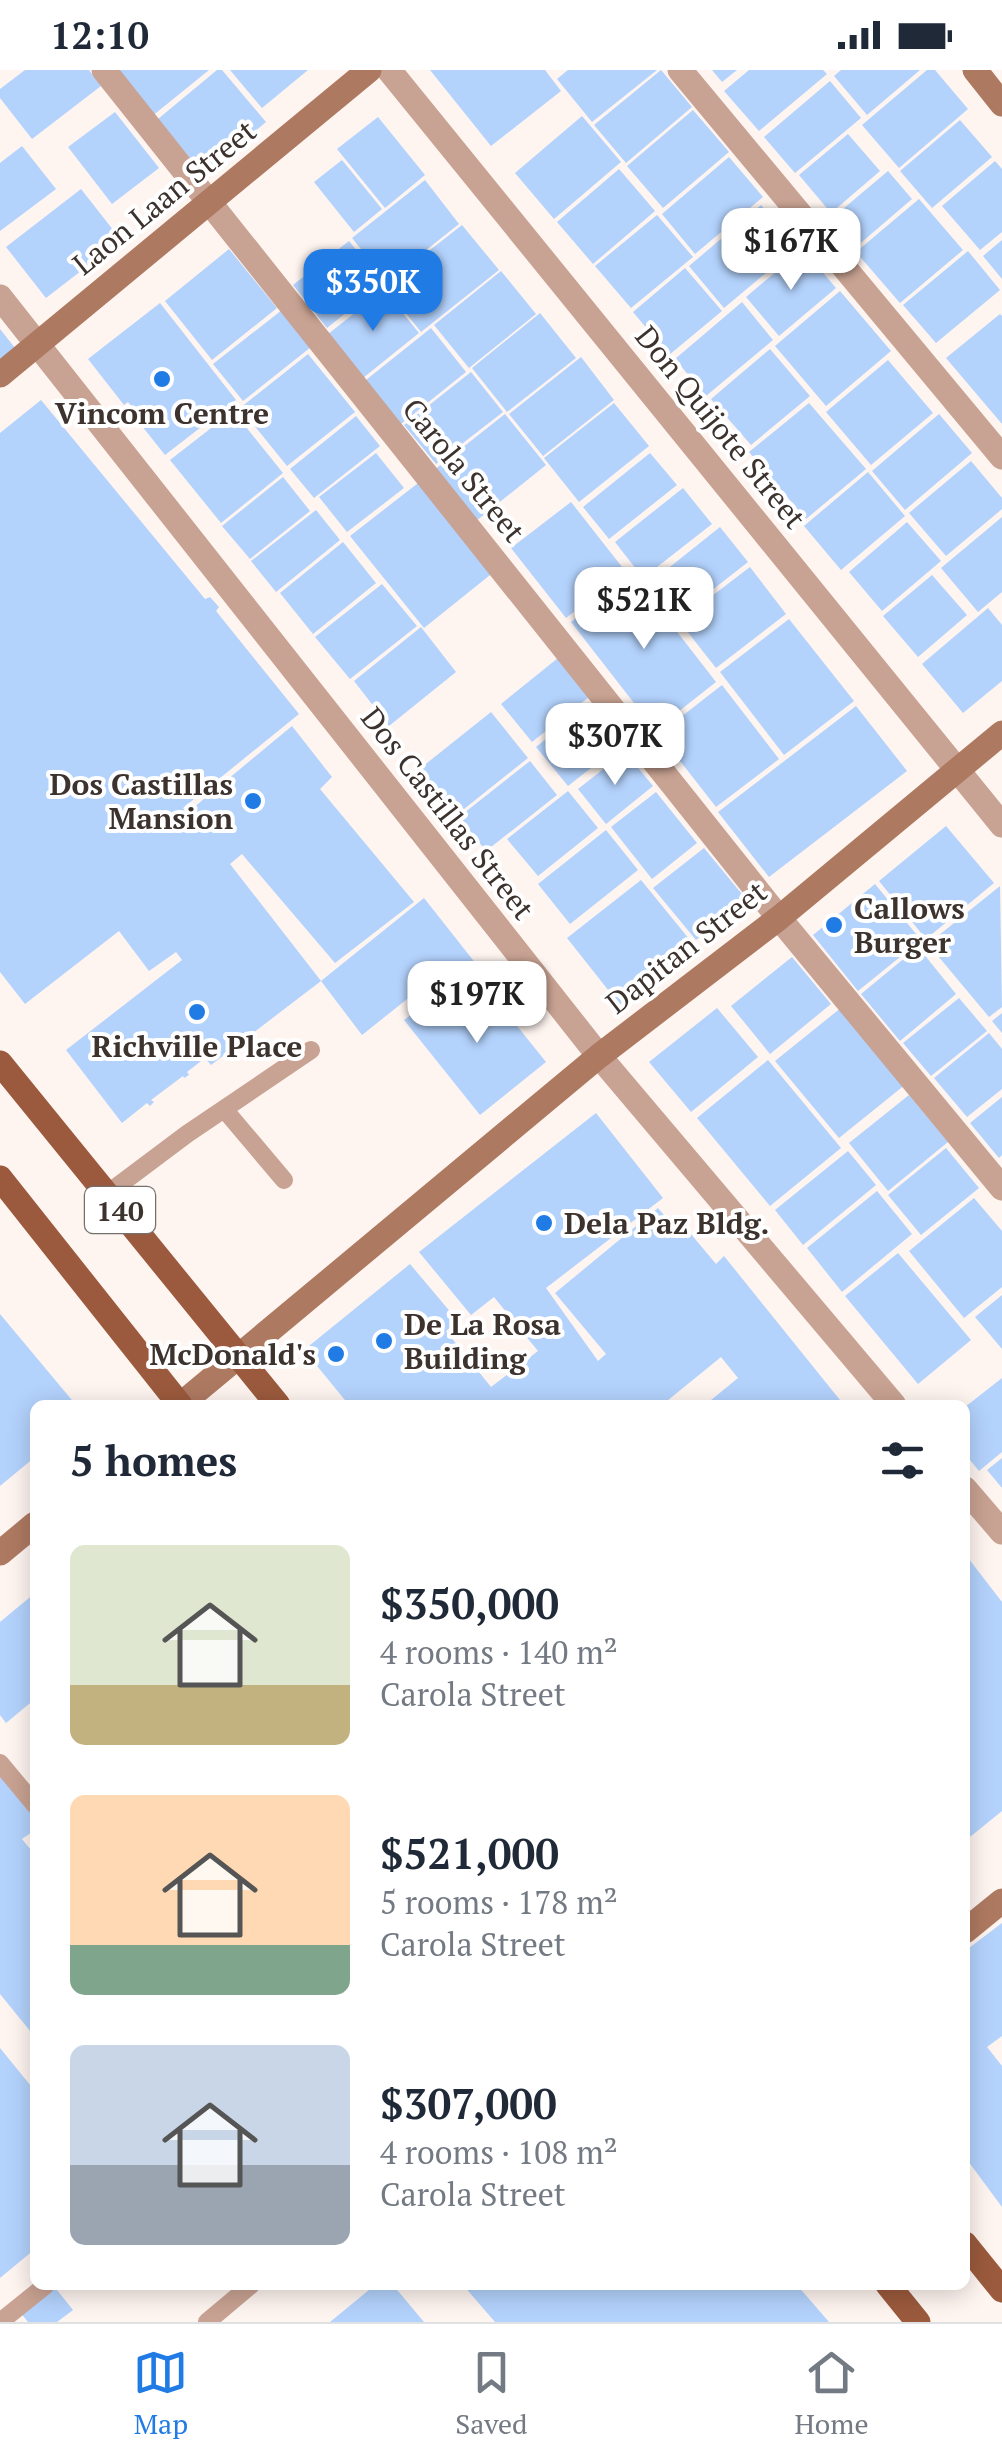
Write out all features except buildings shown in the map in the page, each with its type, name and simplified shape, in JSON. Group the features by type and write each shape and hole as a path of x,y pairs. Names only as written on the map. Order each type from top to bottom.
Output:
{"main road":[{"name":"140","path":"0,1063 274,1400"},
{"name":"140","path":"0,1178 176,1400"},
{"path":"970,2250 1002,2290"},
{"path":"892,2290 918,2322"}],"street":[{"name":"Carola Street","path":"104,70 779,918 1002,1188"},
{"name":"Laon Laan Street","path":"0,375 369,70"},
{"name":"Don Quijote Street","path":"390,70 1002,825"},
{"path":"680,70 1002,457"},
{"path":"974,70 1002,104"},
{"name":"Dos Castillas Street","path":"0,298 599,1056 890,1400"},
{"name":"Dapitan Street","path":"186,1400 599,1056 779,918 1002,733"},
{"path":"970,1494 1002,1532"},
{"path":"0,1553 30,1528"},
{"path":"970,1926 1002,1900"}],"lane":[{"path":"107,1194 311,1050"},
{"path":"224,1108 284,1180"},
{"path":"0,1763 30,1799"},
{"path":"0,2322 40,2290"},
{"path":"208,2322 245,2290"}],"place":[{"name":"Vincom Centre","path":"162,379"},
{"name":"Dos Castillas Mansion","path":"253,801"},
{"name":"Callows Burger","path":"834,925"},
{"name":"Richville Place","path":"197,1012"},
{"name":"Dela Paz Bldg.","path":"544,1223"},
{"name":"De La Rosa Building","path":"384,1341"},
{"name":"McDonald's","path":"336,1354"}]}
